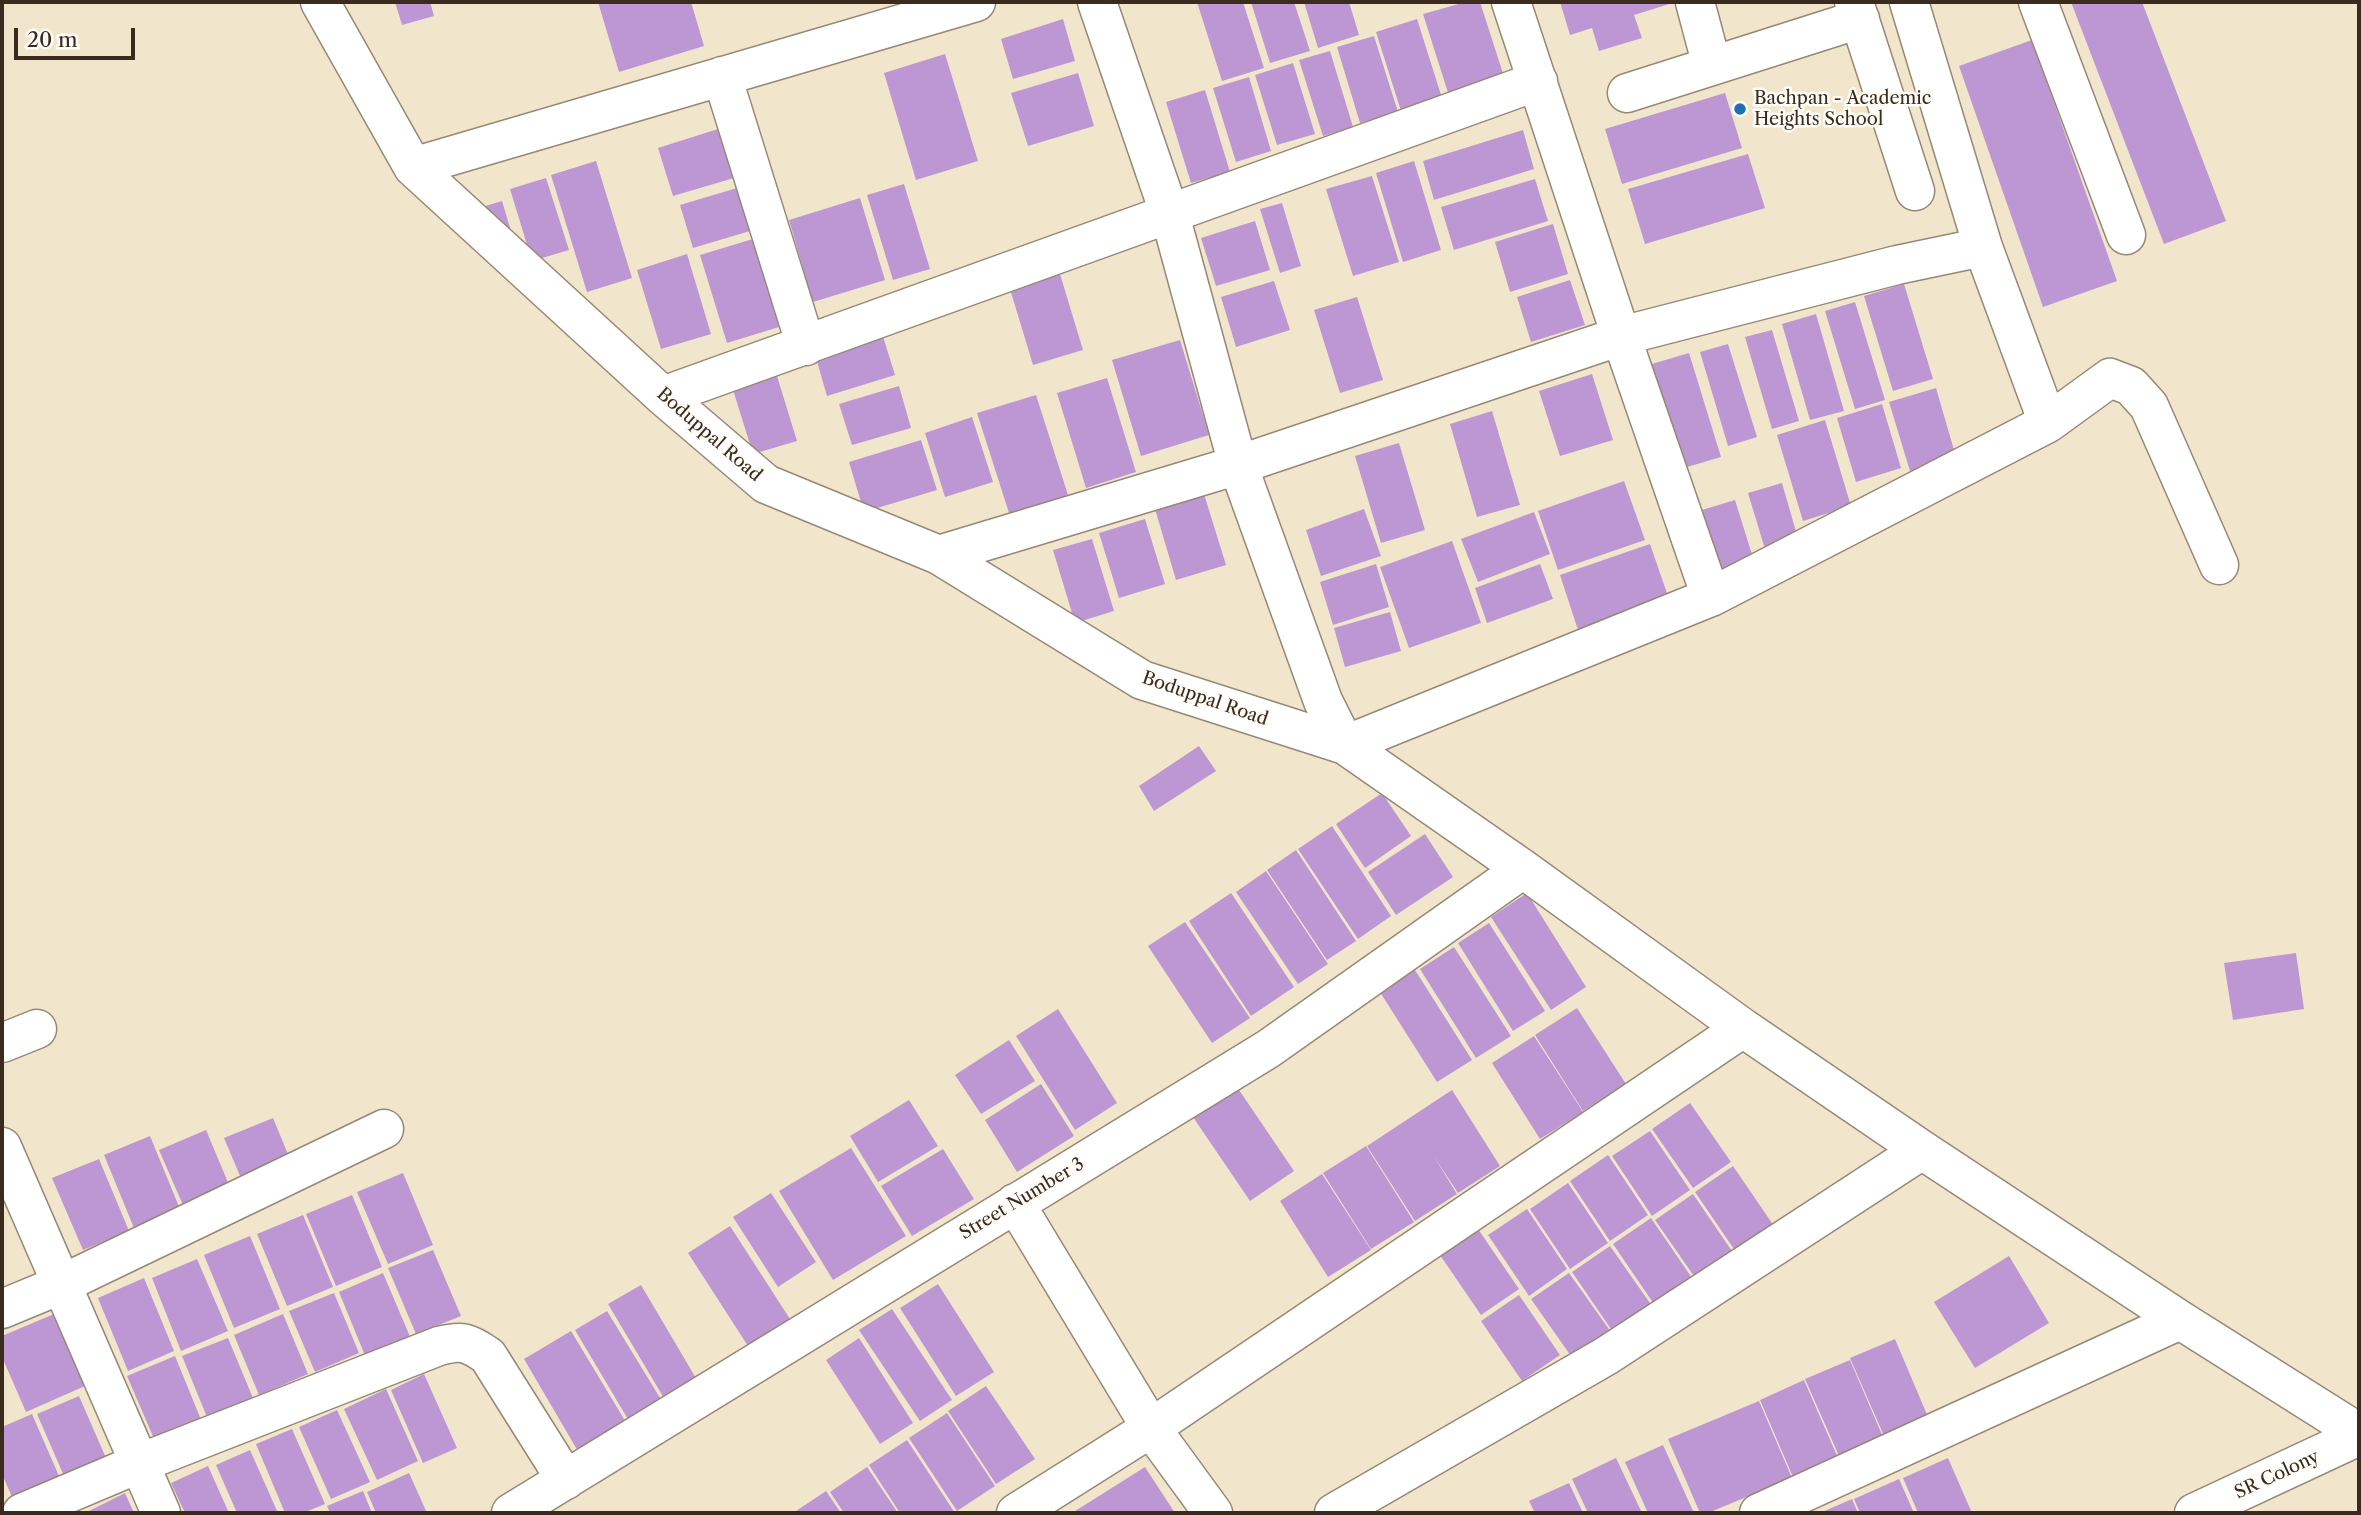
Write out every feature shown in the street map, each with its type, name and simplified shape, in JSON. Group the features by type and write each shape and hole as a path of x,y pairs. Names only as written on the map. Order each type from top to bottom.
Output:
{"street":[{"name":"Boduppal Road","path":"320,2 413,167 663,396 766,484 939,555 1142,680 1345,746"},
{"path":"413,167 976,2"},
{"path":"1097,2 1170,215 1238,465 1323,701 1345,746 1523,869 1743,1028 1922,1150 2359,1435"},
{"path":"1511,2 1621,337 1711,597"},
{"path":"1695,2 1712,66"},
{"path":"1909,2 1983,247 2048,422"},
{"path":"2038,2 2126,235"},
{"path":"1627,93 1712,66 1857,10 1915,191"},
{"path":"722,76 806,346"},
{"path":"663,396 1538,81"},
{"path":"939,555 1238,465 1621,337 1897,265 1983,247"},
{"path":"1345,746 1711,597 2048,422 2110,378 2131,386 2149,406 2219,565"},
{"name":"Street Number 3","path":"511,1513 1268,1049 1523,869"},
{"path":"1016,1513 1152,1428 1743,1028"},
{"path":"2,1043 37,1029"},
{"path":"2,1309 60,1285 384,1129"},
{"path":"2,1147 161,1513"},
{"path":"1334,1513 1606,1356 1922,1150"},
{"path":"1015,1203 1152,1428 1213,1513"},
{"path":"1759,1513 2180,1320"},
{"path":"22,1513 140,1463 457,1341 473,1345 488,1356 566,1480"},
{"name":"SR Colony","path":"2194,1513 2359,1435"}],"building":[{"path":"395,2 430,2 434,16 402,25"},
{"path":"598,2 691,2 704,46 619,72"},
{"path":"1197,2 1243,2 1264,68 1222,81"},
{"path":"1251,2 1294,2 1310,51 1270,63"},
{"path":"1304,2 1349,2 1359,35 1318,48"},
{"path":"1466,2 1480,2 1507,86 1451,102 1423,14"},
{"path":"1560,2 1676,2 1634,15 1642,38 1599,51 1592,28 1570,35"},
{"path":"2071,2 2142,2 2226,221 2164,244"},
{"path":"1063,19 1075,61 1013,79 1001,39"},
{"path":"1417,19 1442,98 1401,111 1376,32"},
{"path":"1374,36 1398,112 1360,123 1337,47"},
{"path":"2032,40 2117,281 2043,307 1959,66"},
{"path":"1330,51 1353,127 1323,136 1299,60"},
{"path":"945,54 978,161 916,180 884,73"},
{"path":"1293,63 1315,134 1277,145 1255,75"},
{"path":"1078,73 1094,126 1028,146 1011,93"},
{"path":"1249,77 1271,151 1236,162 1213,88"},
{"path":"1205,90 1230,172 1191,183 1166,102"},
{"path":"1725,93 1742,148 1622,184 1605,129"},
{"path":"718,129 734,178 673,196 658,148"},
{"path":"1523,130 1534,169 1434,200 1423,161"},
{"path":"1748,154 1765,208 1645,244 1628,189"},
{"path":"596,161 632,278 587,292 551,175"},
{"path":"1414,161 1441,250 1403,262 1376,173"},
{"path":"1372,176 1399,262 1353,276 1326,189"},
{"path":"546,178 569,250 532,261 510,189"},
{"path":"1535,179 1548,221 1454,250 1441,207"},
{"path":"904,184 930,269 893,280 867,195"},
{"path":"737,188 750,231 693,248 680,205"},
{"path":"860,198 885,280 813,302 789,220"},
{"path":"502,201 511,231 482,207"},
{"path":"1282,203 1301,266 1280,273 1260,209"},
{"path":"1255,221 1270,270 1216,286 1201,238"},
{"path":"1553,224 1568,274 1510,292 1495,242"},
{"path":"753,239 779,327 727,343 700,255"},
{"path":"687,254 711,334 661,349 637,270"},
{"path":"1060,274 1083,350 1033,365 1010,289"},
{"path":"1570,280 1585,325 1531,342 1517,297"},
{"path":"1274,281 1290,330 1236,347 1221,297"},
{"path":"1904,284 1933,379 1893,391 1864,296"},
{"path":"1357,297 1383,380 1340,393 1314,310"},
{"path":"1855,302 1885,400 1855,409 1825,311"},
{"path":"1816,314 1844,411 1810,420 1782,324"},
{"path":"881,330 895,375 827,396 814,351"},
{"path":"1772,330 1799,421 1772,429 1745,337"},
{"path":"1180,340 1209,435 1141,456 1112,360"},
{"path":"1728,344 1757,437 1728,446 1700,352"},
{"path":"1689,353 1721,457 1677,470 1645,366"},
{"path":"773,363 797,441 753,454 729,377"},
{"path":"1592,374 1613,440 1560,456 1539,391"},
{"path":"1107,378 1136,472 1086,488 1057,393"},
{"path":"899,386 911,428 852,445 839,404"},
{"path":"1936,388 1956,457 1910,471 1889,402"},
{"path":"1036,395 1068,495 1009,513 977,413"},
{"path":"1882,404 1901,468 1856,482 1837,418"},
{"path":"1492,411 1520,505 1477,517 1450,424"},
{"path":"972,417 993,482 945,497 925,433"},
{"path":"1825,420 1851,506 1803,521 1777,435"},
{"path":"921,440 937,490 864,512 849,462"},
{"path":"1399,443 1425,530 1381,543 1355,456"},
{"path":"1624,481 1645,540 1558,570 1538,511"},
{"path":"1782,483 1801,549 1768,559 1748,493"},
{"path":"1204,494 1226,565 1176,580 1155,509"},
{"path":"1735,500 1754,561 1710,574 1692,513"},
{"path":"1364,509 1381,556 1321,576 1306,530"},
{"path":"1534,512 1550,554 1478,582 1461,539"},
{"path":"1145,519 1165,584 1119,598 1099,533"},
{"path":"1092,539 1114,611 1075,623 1053,550"},
{"path":"1452,541 1481,623 1409,648 1380,567"},
{"path":"1650,544 1670,602 1579,633 1560,575"},
{"path":"1376,564 1389,607 1333,625 1320,582"},
{"path":"1540,564 1553,599 1487,623 1475,588"},
{"path":"1390,612 1401,651 1345,667 1334,628"},
{"path":"1199,746 1216,771 1154,811 1139,786"},
{"path":"1382,793 1411,836 1365,868 1336,824"},
{"path":"1332,826 1391,916 1358,939 1298,849"},
{"path":"1425,834 1453,877 1396,915 1368,872"},
{"path":"1296,850 1356,941 1327,960 1267,870"},
{"path":"1266,871 1328,964 1298,984 1236,892"},
{"path":"1231,893 1294,987 1251,1016 1189,921"},
{"path":"1527,893 1586,987 1551,1010 1491,917"},
{"path":"1185,922 1250,1018 1212,1043 1148,946"},
{"path":"1489,923 1545,1011 1513,1031 1458,943"},
{"path":"1454,947 1511,1036 1476,1058 1420,969"},
{"path":"2296,953 2304,1009 2233,1020 2224,963"},
{"path":"1415,970 1472,1060 1437,1082 1380,992"},
{"path":"1577,1008 1626,1084 1583,1111 1535,1035"},
{"path":"1058,1009 1117,1103 1075,1130 1016,1036"},
{"path":"1534,1036 1583,1112 1540,1139 1492,1063"},
{"path":"1009,1040 1035,1081 981,1114 955,1075"},
{"path":"1041,1084 1074,1136 1017,1172 985,1120"},
{"path":"1237,1087 1294,1171 1250,1201 1193,1117"},
{"path":"1452,1090 1500,1166 1458,1193 1433,1155 1457,1194 1415,1221 1367,1146"},
{"path":"909,1100 938,1146 878,1182 850,1136"},
{"path":"1690,1103 1731,1162 1693,1188 1652,1129"},
{"path":"273,1118 292,1164 243,1183 224,1138"},
{"path":"206,1130 232,1192 186,1212 159,1150"},
{"path":"1650,1131 1690,1190 1652,1216 1612,1156"},
{"path":"150,1136 180,1209 134,1228 104,1155"},
{"path":"1366,1146 1414,1222 1371,1249 1323,1173"},
{"path":"851,1148 906,1236 833,1280 779,1191"},
{"path":"943,1149 974,1199 912,1236 881,1186"},
{"path":"1608,1155 1648,1215 1610,1241 1570,1181"},
{"path":"99,1159 129,1231 83,1250 52,1178"},
{"path":"1733,1166 1774,1226 1736,1252 1695,1192"},
{"path":"403,1173 433,1245 388,1264 357,1192"},
{"path":"1322,1174 1371,1250 1328,1277 1280,1201"},
{"path":"1568,1183 1608,1243 1570,1269 1530,1209"},
{"path":"771,1193 816,1262 778,1287 733,1217"},
{"path":"1693,1194 1734,1254 1696,1279 1655,1220"},
{"path":"352,1195 382,1267 336,1286 306,1214"},
{"path":"1527,1209 1567,1269 1529,1296 1488,1235"},
{"path":"303,1215 333,1287 287,1306 257,1234"},
{"path":"1651,1218 1692,1278 1654,1304 1613,1244"},
{"path":"730,1226 790,1319 748,1346 688,1253"},
{"path":"1478,1229 1519,1289 1481,1315 1440,1255"},
{"path":"250,1236 280,1309 234,1328 204,1255"},
{"path":"1610,1246 1652,1306 1613,1332 1572,1272"},
{"path":"433,1250 461,1316 416,1334 388,1268"},
{"path":"2009,1256 2049,1323 1975,1368 1934,1302"},
{"path":"197,1259 228,1331 181,1351 152,1278"},
{"path":"383,1273 411,1339 366,1358 339,1292"},
{"path":"1569,1273 1611,1332 1573,1359 1531,1299"},
{"path":"144,1278 174,1351 128,1371 98,1298"},
{"path":"938,1284 994,1372 956,1396 900,1308"},
{"path":"641,1285 700,1385 668,1405 608,1304"},
{"path":"334,1293 359,1353 315,1372 289,1311"},
{"path":"1519,1295 1560,1355 1522,1381 1481,1321"},
{"path":"892,1309 952,1400 920,1421 859,1330"},
{"path":"607,1311 665,1406 632,1426 575,1330"},
{"path":"54,1314 85,1386 26,1412 2,1357 2,1336"},
{"path":"283,1314 308,1374 259,1395 234,1335"},
{"path":"571,1331 630,1429 582,1458 524,1359"},
{"path":"228,1338 255,1403 209,1422 182,1356"},
{"path":"859,1338 913,1423 880,1444 826,1360"},
{"path":"1895,1339 1928,1417 1884,1436 1850,1358"},
{"path":"175,1356 202,1422 155,1441 127,1376"},
{"path":"1850,1360 1883,1437 1839,1456 1805,1379"},
{"path":"424,1374 457,1448 423,1463 391,1390"},
{"path":"1804,1380 1838,1458 1793,1477 1760,1400"},
{"path":"986,1386 1035,1459 996,1484 948,1411"},
{"path":"386,1389 418,1461 377,1480 344,1409"},
{"path":"79,1396 106,1458 64,1476 37,1414"},
{"path":"1759,1401 1792,1478 1708,1513 1700,1513 1668,1439"},
{"path":"337,1410 370,1482 331,1499 299,1427"},
{"path":"947,1413 995,1486 957,1511 909,1438"},
{"path":"32,1414 59,1476 12,1497 2,1474 2,1427"},
{"path":"292,1429 325,1504 303,1513 285,1513 256,1444"},
{"path":"907,1440 955,1513 900,1513 869,1465"},
{"path":"1663,1445 1694,1513 1648,1513 1625,1462"},
{"path":"250,1450 278,1513 237,1513 216,1465"},
{"path":"1616,1458 1642,1513 1588,1513 1572,1479"},
{"path":"1948,1458 1972,1513 1918,1513 1903,1478"},
{"path":"208,1466 229,1513 185,1513 171,1483"},
{"path":"867,1467 898,1513 844,1513 830,1492"},
{"path":"1145,1467 1175,1513 1072,1513"},
{"path":"409,1473 427,1513 376,1513 367,1492"},
{"path":"1899,1479 1914,1513 1860,1513 1854,1499"},
{"path":"1569,1483 1583,1513 1535,1513 1529,1501"},
{"path":"363,1491 372,1513 330,1513 327,1506"},
{"path":"826,1491 841,1513 793,1513"},
{"path":"125,1493 134,1513 85,1513"},
{"path":"1852,1499 1858,1513 1820,1513"}],"place":[{"name":"Bachpan - Academic Heights School","path":"1740,109"}]}
